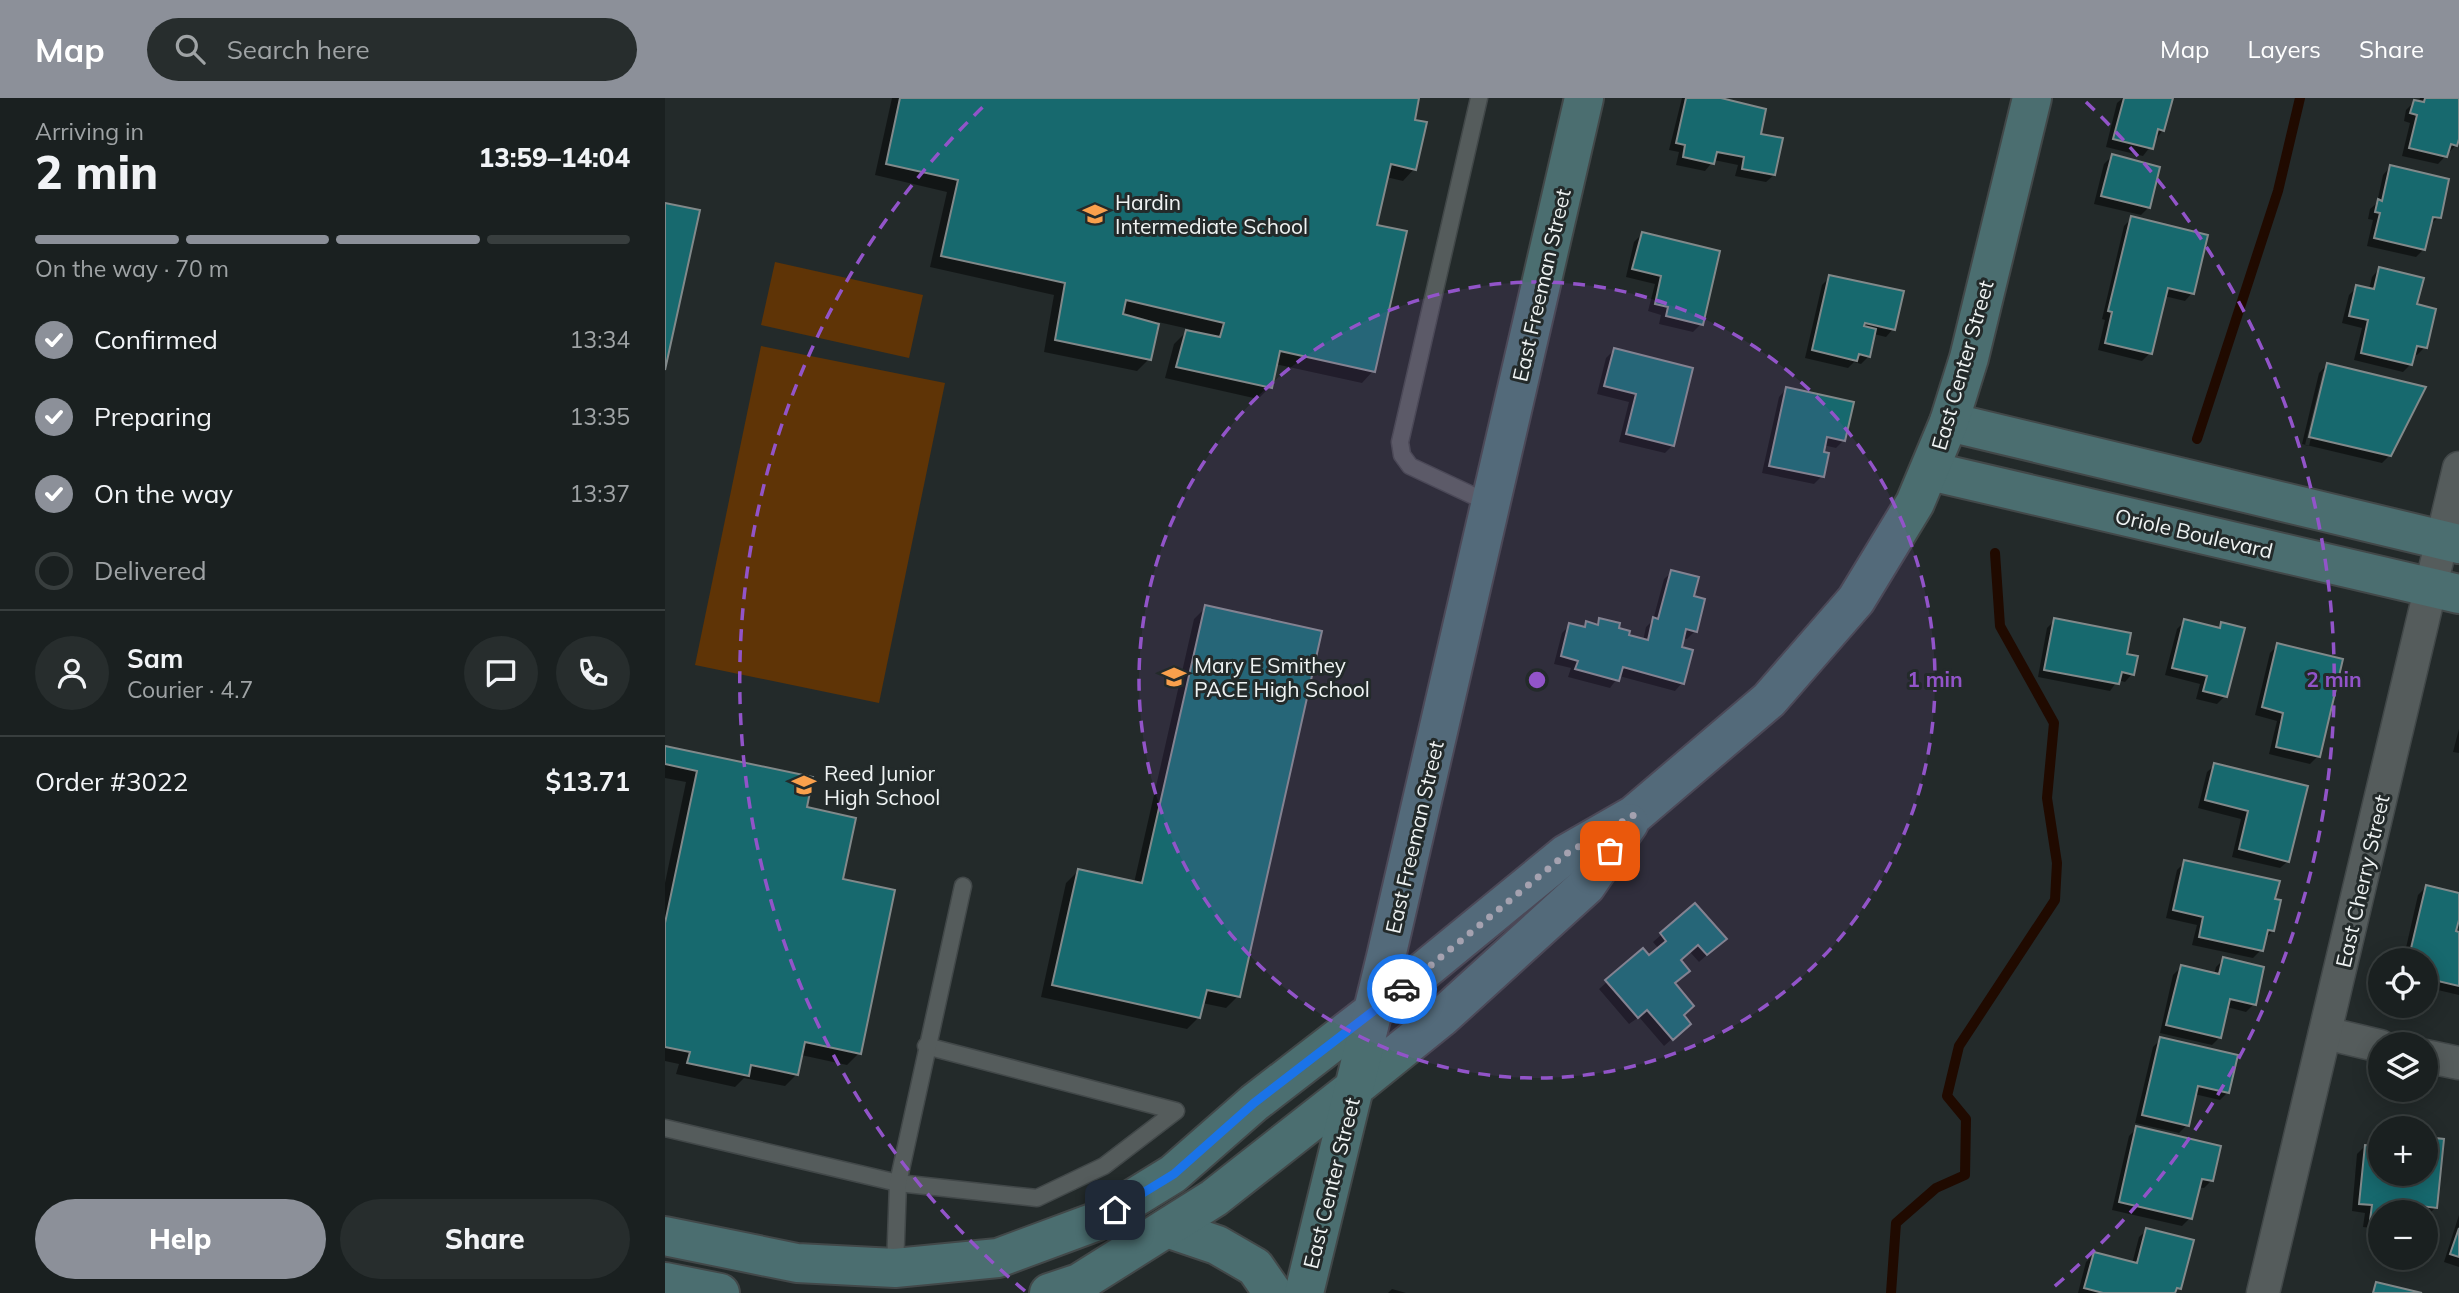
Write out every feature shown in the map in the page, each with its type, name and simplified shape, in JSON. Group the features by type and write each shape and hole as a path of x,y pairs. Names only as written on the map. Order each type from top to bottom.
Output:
{"street":[{"name":"East Freeman Street","path":"1354,1088 1584,98"},
{"name":"East Center Street","path":"1373,1012 1566,854 1634,815 1769,700 1856,600 1915,503 1949,422 1969,358 2032,98"},
{"path":"1949,422 2451,542"},
{"name":"East Cherry Street","path":"2263,1293 2325,1033 2445,591 2459,468"},
{"name":"Oriole Boulevard","path":"1930,471 2445,591"},
{"name":"East Center Street","path":"1304,1293 1354,1088 1441,1017 1586,886 1634,815"},
{"path":"665,1236 797,1263 846,1268 893,1281 998,1258 1095,1222 1174,1174 1254,1103 1373,1012"},
{"path":"2325,1033 2368,1043"},
{"path":"2438,1059 2459,1063"},
{"path":"1049,1293 1079,1283 1214,1198 1354,1088"},
{"path":"1167,1228 1217,1245 1255,1267 1273,1293"},
{"path":"665,1282 720,1293"}],"lane":[{"path":"1479,98 1400,442 1402,455 1410,466 1491,505"},
{"path":"893,1281 898,1183 963,886"},
{"path":"665,1128 898,1183 1037,1198 1104,1166 1176,1111 926,1046"}],"shaded area":[{"path":"775,262 923,295 909,358 761,325"},
{"path":"761,346 945,383 879,703 695,665"}],"building":[{"path":"900,98 1419,98 1415,120 1427,122 1416,170 1391,164 1377,225 1407,231 1375,372 1280,351 1272,388 1176,367 1186,330 1220,337 1224,323 1126,300 1123,314 1159,324 1151,360 1055,340 1065,283 941,256 958,180 886,164"},
{"path":"1686,98 1721,98 1766,109 1761,134 1783,138 1775,175 1742,169 1744,157 1717,152 1714,164 1683,157 1685,145 1676,143"},
{"path":"2124,98 2173,98 2164,131 2158,129 2153,149 2113,139"},
{"path":"2425,98 2459,98 2459,139 2457,146 2451,144 2447,157 2409,148 2417,115 2410,113 2414,100 2424,102"},
{"path":"2112,154 2160,167 2150,208 2101,196"},
{"path":"2390,165 2449,179 2441,218 2433,217 2425,250 2374,238 2380,213 2375,212 2378,199 2382,201"},
{"path":"665,203 700,210 665,370"},
{"path":"2131,216 2208,235 2194,294 2168,288 2152,354 2105,343 2112,312 2108,311"},
{"path":"1642,232 1720,251 1703,325 1666,316 1668,307 1655,304 1661,276 1632,269"},
{"path":"2379,267 2424,278 2417,304 2436,309 2427,348 2417,346 2412,365 2361,353 2368,320 2349,316 2356,285 2374,289"},
{"path":"1829,275 1904,291 1895,330 1865,323 1864,326 1876,329 1870,357 1859,354 1857,361 1812,350"},
{"path":"1614,348 1693,368 1674,446 1626,434 1636,394 1604,386"},
{"path":"2327,363 2426,387 2391,456 2309,437"},
{"path":"1786,387 1854,402 1845,441 1827,437 1824,452 1829,453 1824,477 1769,466"},
{"path":"1671,570 1699,577 1694,596 1705,599 1697,632 1686,629 1682,647 1693,650 1684,684 1623,667 1619,681 1575,669 1578,661 1561,656 1569,623 1585,627 1586,621 1598,625 1599,618 1620,623 1619,628 1630,631 1629,635 1648,640 1653,617 1658,619"},
{"path":"1205,605 1322,631 1240,997 1207,990 1200,1018 1052,985 1078,869 1142,883"},
{"path":"2054,618 2131,633 2127,654 2138,656 2134,675 2122,672 2119,684 2044,670"},
{"path":"2184,619 2220,628 2221,622 2245,628 2227,697 2203,691 2207,676 2172,668"},
{"path":"2277,643 2343,659 2320,757 2276,747 2283,713 2262,707"},
{"path":"665,746 813,777 807,807 856,818 843,879 895,890 861,1054 805,1042 798,1075 751,1065 749,1076 687,1063 690,1052 665,1047 665,923 697,771 665,764"},
{"path":"2214,763 2308,786 2289,862 2239,849 2248,811 2205,800"},
{"path":"2184,860 2280,881 2275,899 2281,900 2274,931 2268,930 2263,951 2199,937 2203,917 2173,910"},
{"path":"2426,885 2459,893 2459,920 2456,931 2459,932 2459,986 2438,981 2438,948 2411,948"},
{"path":"1695,903 1727,939 1707,955 1698,945 1681,960 1690,971 1675,983 1694,1006 1684,1015 1691,1024 1673,1040 1647,1010 1638,1018 1605,980 1643,948 1649,955 1666,941 1660,933"},
{"path":"2223,957 2264,967 2256,1005 2230,999 2221,1038 2166,1025 2181,965 2219,974"},
{"path":"2160,1037 2238,1055 2229,1093 2198,1086 2189,1126 2142,1115"},
{"path":"2136,1126 2221,1146 2213,1181 2202,1179 2192,1219 2119,1202"},
{"path":"2438,1138 2444,1139 2438,1200 2368,1200 2368,1205 2359,1204 2365,1145 2368,1145 2368,1186 2438,1186"},
{"path":"2146,1228 2194,1240 2181,1289 2177,1288 2175,1293 2103,1293 2084,1288 2094,1252 2137,1263"},
{"path":"2459,1228 2459,1257 2450,1254"},
{"path":"2376,1282 2422,1293 2373,1293"}],"waterway":[{"path":"2197,439 2278,191 2300,98"},
{"path":"1891,1293 1896,1223 1936,1188 1965,1175 1966,1119 1947,1096 1959,1046 2055,900 2057,863 2047,798 2054,723 2000,626 1995,553"}],"way so far":[{"path":"1402,989 1566,854 1634,815 1610,851"}],"place":[{"name":"Hardin Intermediate School","path":"1095,214"},
{"name":"Mary E Smithey PACE High School","path":"1174,677"},
{"name":"Reed Junior High School","path":"804,785"}],"route":[{"path":"1115,1210 1174,1174 1254,1103 1402,989"}]}
